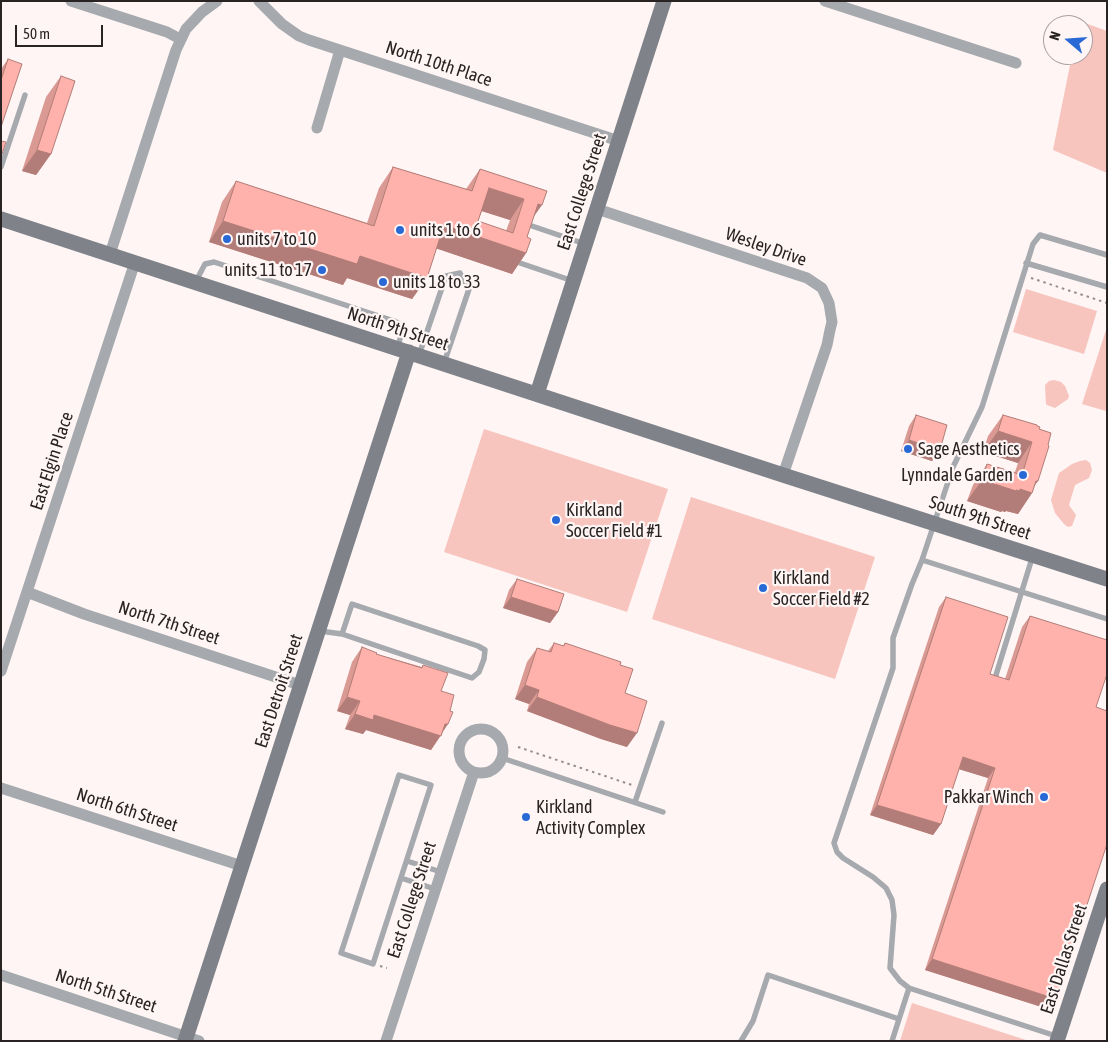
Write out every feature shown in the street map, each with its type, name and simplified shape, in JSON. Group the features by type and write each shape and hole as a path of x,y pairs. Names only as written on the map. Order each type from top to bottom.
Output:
{"street":[{"path":"71,1 168,32 180,39"},
{"path":"110,254 171,61 180,39 186,29 202,12 217,1"},
{"name":"North 10th Place","path":"259,1 275,18 299,36 309,40 619,141"},
{"name":"East College Street","path":"537,394 664,1"},
{"path":"825,1 1016,63"},
{"path":"317,128 340,50"},
{"name":"Wesley Drive","path":"597,209 807,278 822,288 829,303 832,322 784,475"},
{"name":"North 9th Street","path":"1,219 784,475"},
{"name":"East Elgin Place","path":"1,671 135,262"},
{"name":"East Detroit Street","path":"190,1039 242,866 408,352"},
{"name":"South 9th Street","path":"784,475 1107,579"},
{"name":"North 7th Street","path":"27,592 84,614 300,685"},
{"path":"488,729 500,738 504,752 499,765 494,769 487,772 474,772 462,762 460,747 462,740 474,730 488,729"},
{"name":"East College Street","path":"386,1041 474,772"},
{"name":"North 6th Street","path":"1,788 242,866"},
{"name":"East Dallas Street","path":"1058,1039 1103,914 1107,889"},
{"name":"North 5th Street","path":"1,975 190,1039"}],"lane":[{"path":"1,167 25,95"},
{"path":"532,226 585,244"},
{"path":"1058,1039 909,988 900,981 890,968 894,915 892,900 886,888 873,877 843,858 834,843 893,668 893,638 922,560 953,467 982,407 1033,244 1040,235 1107,255"},
{"path":"195,282 205,264 214,262 400,324 408,352"},
{"path":"520,262 573,281"},
{"path":"1026,263 1107,288"},
{"path":"408,352 446,276 460,273 469,289 444,363"},
{"path":"996,675 1033,556"},
{"path":"922,560 1107,619"},
{"path":"318,631 342,634 472,678 479,672 484,659 485,650 478,646 352,604 342,634"},
{"path":"636,802 662,723"},
{"path":"502,758 663,812"},
{"path":"399,774 431,785 401,878 373,964 341,954 399,774"},
{"path":"406,862 441,872"},
{"path":"401,878 436,889"},
{"path":"741,1041 753,1021 768,975 898,1019"},
{"path":"892,1041 909,988"}],"path":[{"path":"1030,278 1107,303"},
{"path":"518,747 641,788"}],"shaded area":[{"path":"1093,26 1107,31 1107,173 1053,150 1070,65 1093,65"},
{"path":"1026,289 1097,311 1084,354 1013,332"},
{"path":"1106,330 1107,409 1106,411 1082,404"},
{"path":"1049,381 1061,382 1065,386 1069,396 1068,399 1055,408 1046,404 1045,385"},
{"name":"Kirkland Soccer Field #1","path":"484,429 668,489 627,612 444,552"},
{"path":"1086,460 1090,463 1092,470 1089,478 1075,485 1069,505 1076,515 1072,526 1068,527 1055,513 1051,500 1059,473 1072,464"},
{"name":"Kirkland Soccer Field #2","path":"691,497 875,557 835,679 652,619"},
{"path":"912,1003 1029,1041 900,1041"}],"building":[{"path":"8,59 22,64 1,127 1,80"},
{"path":"61,76 75,81 51,154 37,150"},
{"path":"1,141 6,142 2,154 1,153"},
{"path":"393,167 472,191 480,169 547,191 542,205 538,204 527,237 531,239 526,253 444,225 427,278 360,256 357,264 223,221 236,181 374,226","holes":["489,188 524,199 513,233 478,221"]},
{"path":"916,415 947,425 940,450 909,440"},
{"path":"1003,415 1037,425 1040,427 1039,429 1051,433 1038,481 1036,481 1032,493 1020,489 1020,491 1016,491 982,480 987,464 1022,475 1032,442 998,431"},
{"path":"517,579 564,594 558,612 511,597"},
{"name":"Pakkar Winch","path":"946,597 1008,617 990,674 1009,680 1030,616 1107,640 1107,674 1096,707 1107,711 1107,844 1056,999 932,959 995,768 963,757 941,824 877,805"},
{"path":"554,643 564,646 565,643 621,662 620,665 633,669 625,693 647,701 637,733 610,725 537,697 539,690 525,685 537,648 551,652"},
{"path":"362,647 376,654 422,668 423,665 448,673 441,691 454,695 450,711 453,712 448,724 445,724 441,736 374,715 373,720 355,714 360,701 347,697"}],"place":[{"name":"units 1 to 6","path":"400,230"},
{"name":"units 7 to 10","path":"227,239"},
{"name":"units 11 to 17","path":"322,270"},
{"name":"units 18 to 33","path":"383,282"},
{"name":"Sage Aesthetics","path":"908,449"},
{"name":"Lynndale Garden","path":"1023,475"},
{"name":"Kirkland Soccer Field #1","path":"556,520"},
{"name":"Kirkland Soccer Field #2","path":"763,588"},
{"name":"Pakkar Winch","path":"1044,797"},
{"name":"Kirkland Activity Complex","path":"526,817"}]}
